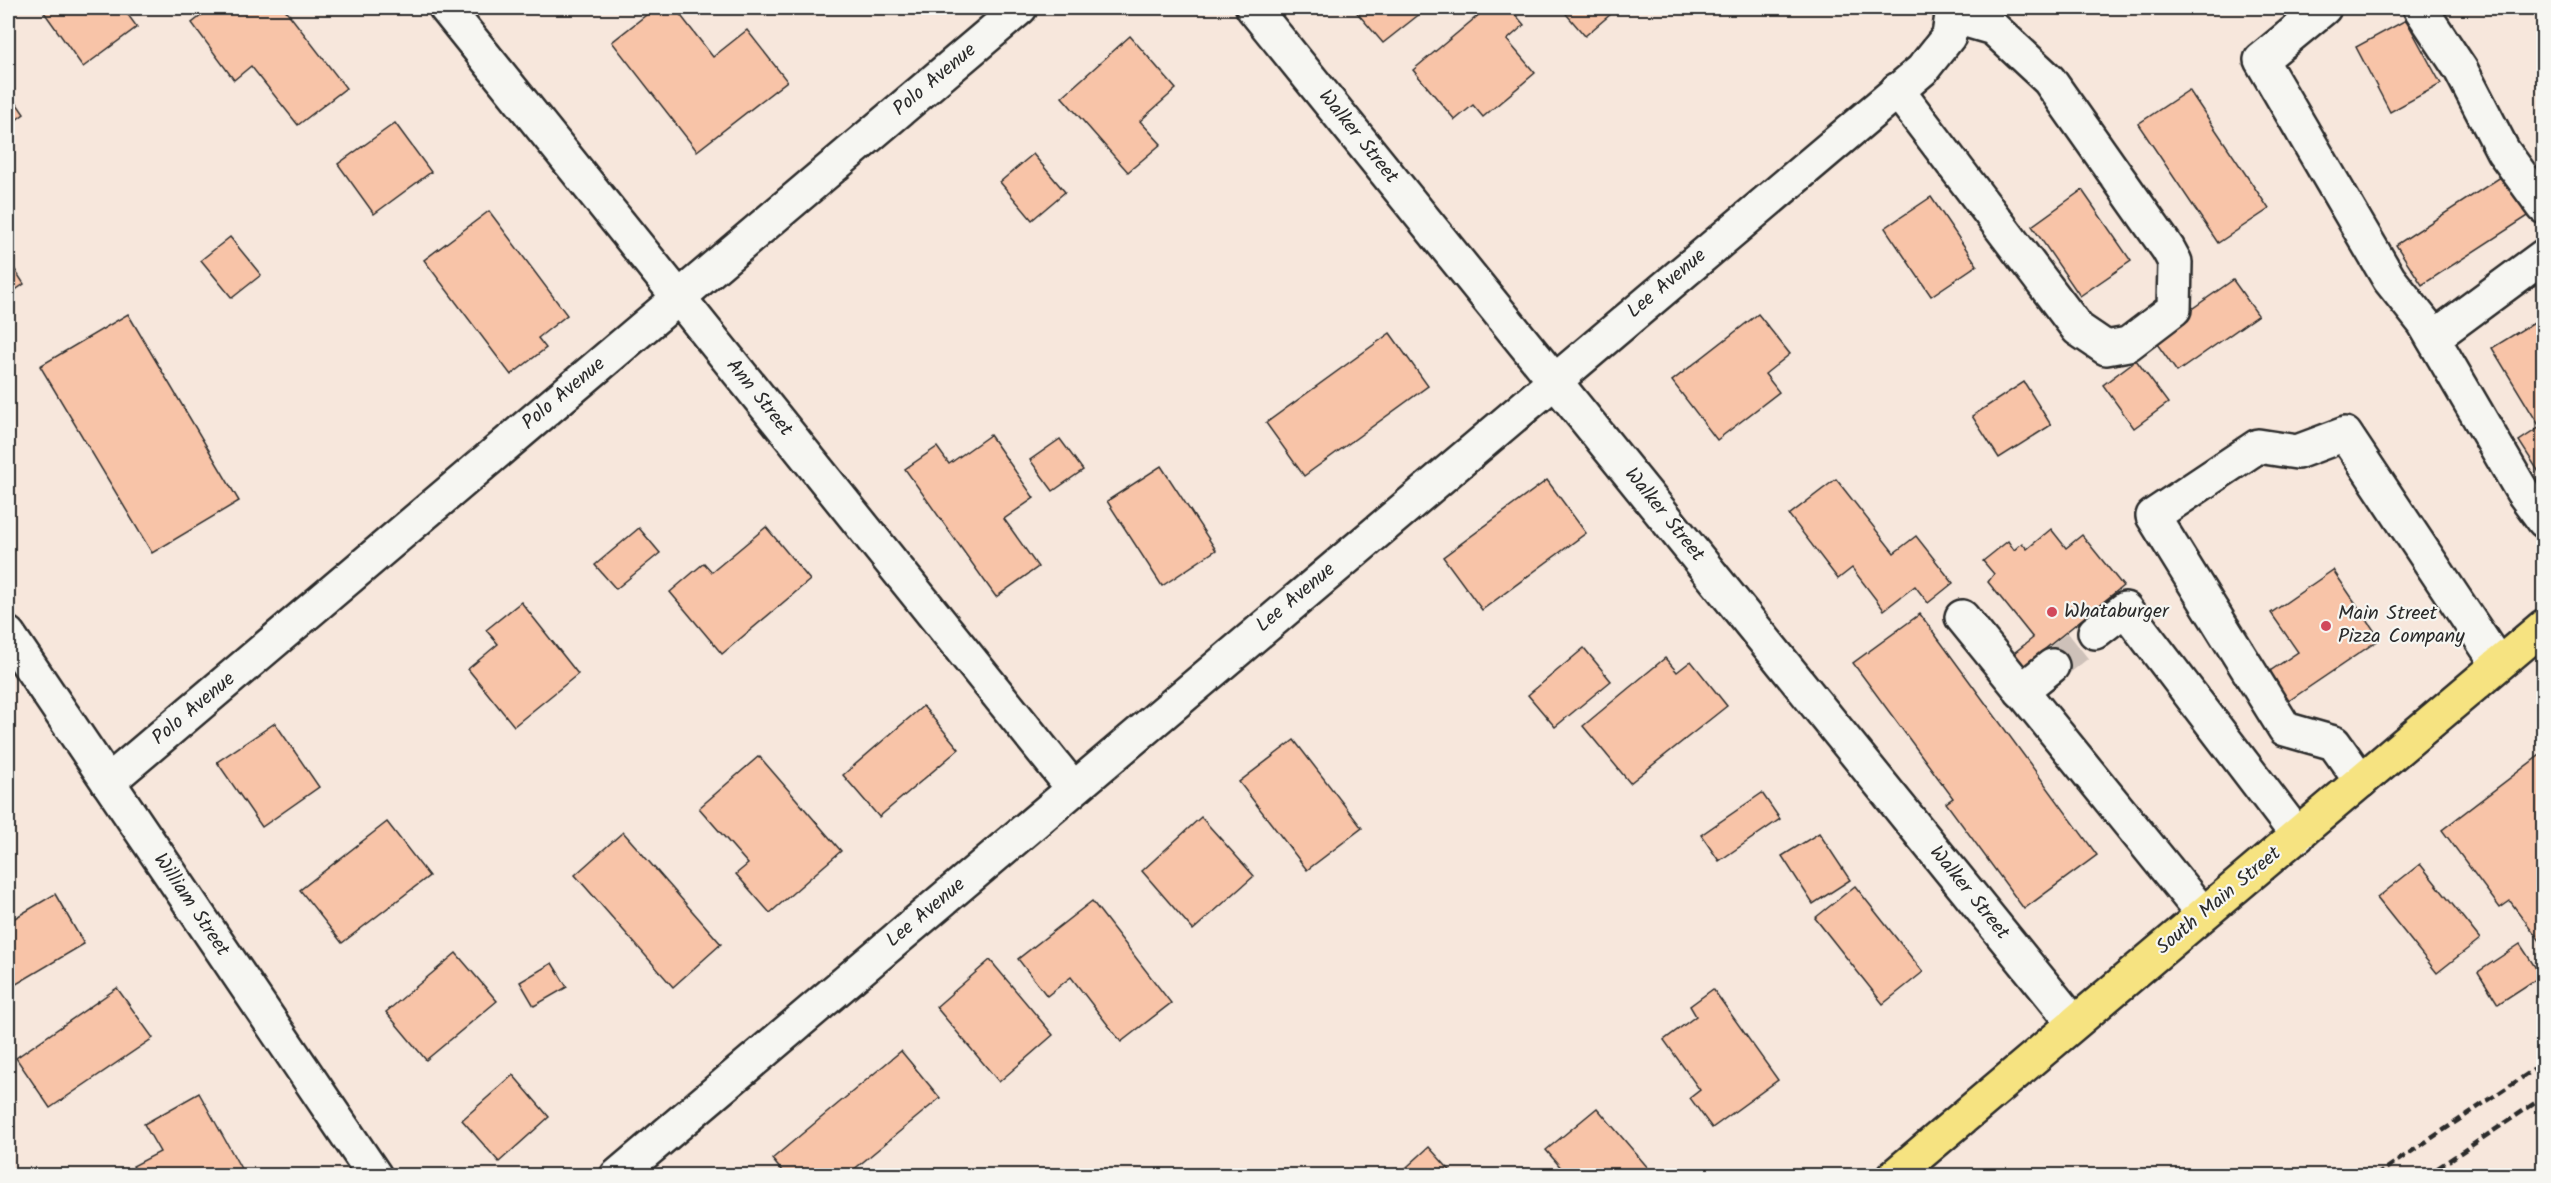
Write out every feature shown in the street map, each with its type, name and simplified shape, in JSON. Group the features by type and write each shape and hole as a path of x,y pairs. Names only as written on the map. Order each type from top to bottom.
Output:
{"main road":[{"name":"South Main Street","path":"1894,1176 2544,626"}],"street":[{"name":"Ann Street","path":"446,8 1073,788"},
{"name":"Polo Avenue","path":"108,782 1020,8"},
{"name":"Walker Street","path":"1253,8 2074,1023"},
{"path":"2324,8 2261,60 2389,279 2433,338 2522,491 2544,521"},
{"path":"2420,8 2461,70 2503,150 2544,207"},
{"name":"Lee Avenue","path":"617,1176 1554,379 1922,70 1949,36 1952,12"},
{"path":"1898,90 2078,328 2106,348 2128,344 2174,309 2175,262 2172,256 2049,80 1993,28 1952,12"},
{"path":"2433,338 2544,256"},
{"path":"2361,782 2334,743 2285,729 2153,516 2258,446 2297,452 2345,434 2498,664"},
{"path":"2095,632 2125,609 2298,836"},
{"path":"1962,617 2203,914"},
{"name":"William Street","path":"8,634 375,1176"},
{"path":"2021,691 2052,666"}],"building":[{"path":"41,8 123,8 137,27 83,67"},
{"path":"211,8 284,8 346,88 298,125 251,66 234,80 192,23"},
{"path":"655,8 675,8 713,57 747,30 787,81 697,151 612,42"},
{"path":"1353,8 1416,8 1421,13 1383,43"},
{"path":"1487,8 1510,8 1524,25 1507,40 1535,73 1483,117 1473,105 1455,120 1413,70"},
{"path":"1561,8 1618,8 1585,36"},
{"path":"2406,20 2441,84 2390,112 2356,47"},
{"path":"1130,36 1176,89 1140,121 1161,144 1128,172 1062,97"},
{"path":"2189,90 2269,209 2218,243 2138,124"},
{"path":"8,91 24,114 8,126"},
{"path":"395,123 431,172 374,214 338,164"},
{"path":"1033,154 1065,192 1032,220 1000,182"},
{"path":"2513,169 2539,209 2422,285 2396,245"},
{"path":"2082,190 2131,261 2080,296 2032,226"},
{"path":"1931,197 1977,265 1931,296 1885,228"},
{"path":"489,211 567,315 538,338 546,348 511,375 424,260"},
{"path":"230,237 261,275 232,298 201,260"},
{"path":"8,259 24,284 8,295"},
{"path":"2233,280 2258,315 2177,372 2152,337"},
{"path":"128,314 239,501 152,553 40,366"},
{"path":"1758,314 1790,354 1765,374 1779,392 1717,440 1672,381"},
{"path":"2544,316 2544,480 2519,441 2540,427 2492,348"},
{"path":"1390,333 1428,386 1304,476 1266,423"},
{"path":"2136,360 2168,403 2134,428 2103,385"},
{"path":"2024,382 2051,425 1999,458 1972,416"},
{"path":"990,435 1034,498 1004,519 1038,567 996,597 905,469 937,447 949,464"},
{"path":"1060,439 1083,470 1053,491 1030,460"},
{"path":"1161,466 1216,550 1162,586 1107,501"},
{"path":"1836,479 1894,553 1916,536 1953,583 1928,603 1915,586 1884,610 1852,568 1838,579 1789,515"},
{"path":"1547,480 1586,533 1482,610 1443,557"},
{"path":"766,527 810,580 722,654 670,592 704,563 712,572"},
{"path":"639,528 660,553 616,589 595,565"},
{"name":"Whataburger","path":"2051,529 2066,548 2082,535 2123,586 2024,666 2014,653 2033,638 1988,582 1994,574 1983,561 2008,541 2014,550 2022,543 2027,549"},
{"name":"Main Street Pizza Company","path":"2333,570 2380,639 2287,702 2267,673 2298,652 2271,613"},
{"path":"521,602 578,674 514,726 468,669 498,644 486,630"},
{"path":"1920,614 2097,855 2024,909 1946,803 1953,798 1853,663"},
{"path":"1584,648 1611,681 1555,727 1528,695"},
{"path":"1665,658 1677,672 1691,661 1727,706 1630,783 1583,726"},
{"path":"923,706 959,749 879,817 843,775"},
{"path":"275,723 319,787 262,827 217,762"},
{"path":"1294,740 1362,828 1307,870 1239,782"},
{"path":"2544,752 2544,946 2510,901 2500,908 2442,830"},
{"path":"759,756 841,851 770,913 736,874 748,864 699,808"},
{"path":"1762,793 1780,819 1719,861 1701,835"},
{"path":"1201,817 1254,876 1193,930 1142,871"},
{"path":"387,822 429,876 342,943 300,890"},
{"path":"623,832 721,944 673,987 575,875"},
{"path":"1819,833 1850,880 1813,904 1782,856"},
{"path":"2420,864 2480,939 2437,973 2377,898"},
{"path":"1855,886 1923,972 1883,1004 1815,918"},
{"path":"55,894 84,944 8,989 8,922"},
{"path":"1092,901 1171,1003 1121,1042 1071,977 1047,996 1018,959"},
{"path":"2520,944 2541,976 2498,1004 2478,972"},
{"path":"456,953 497,1001 426,1060 386,1012"},
{"path":"990,960 1053,1035 999,1082 936,1007"},
{"path":"552,963 567,987 534,1006 520,982"},
{"path":"117,988 153,1038 50,1108 16,1058"},
{"path":"1713,989 1778,1080 1712,1128 1690,1098 1700,1090 1664,1040 1696,1016 1690,1006"},
{"path":"901,1051 940,1098 846,1176 786,1176 772,1159"},
{"path":"513,1075 549,1117 499,1162 462,1120"},
{"path":"199,1093 244,1174 139,1176 133,1166 160,1152 144,1124"},
{"path":"1597,1108 1655,1176 1568,1176 1546,1150"},
{"path":"1429,1147 1455,1176 1397,1176"}],"tunnel":[{"path":"2052,666 2095,632"}],"railway":[{"path":"2375,1176 2544,1063"},
{"path":"2426,1176 2544,1097"}],"place":[{"name":"Whataburger","path":"2052,612"},
{"name":"Main Street Pizza Company","path":"2326,626"}]}
